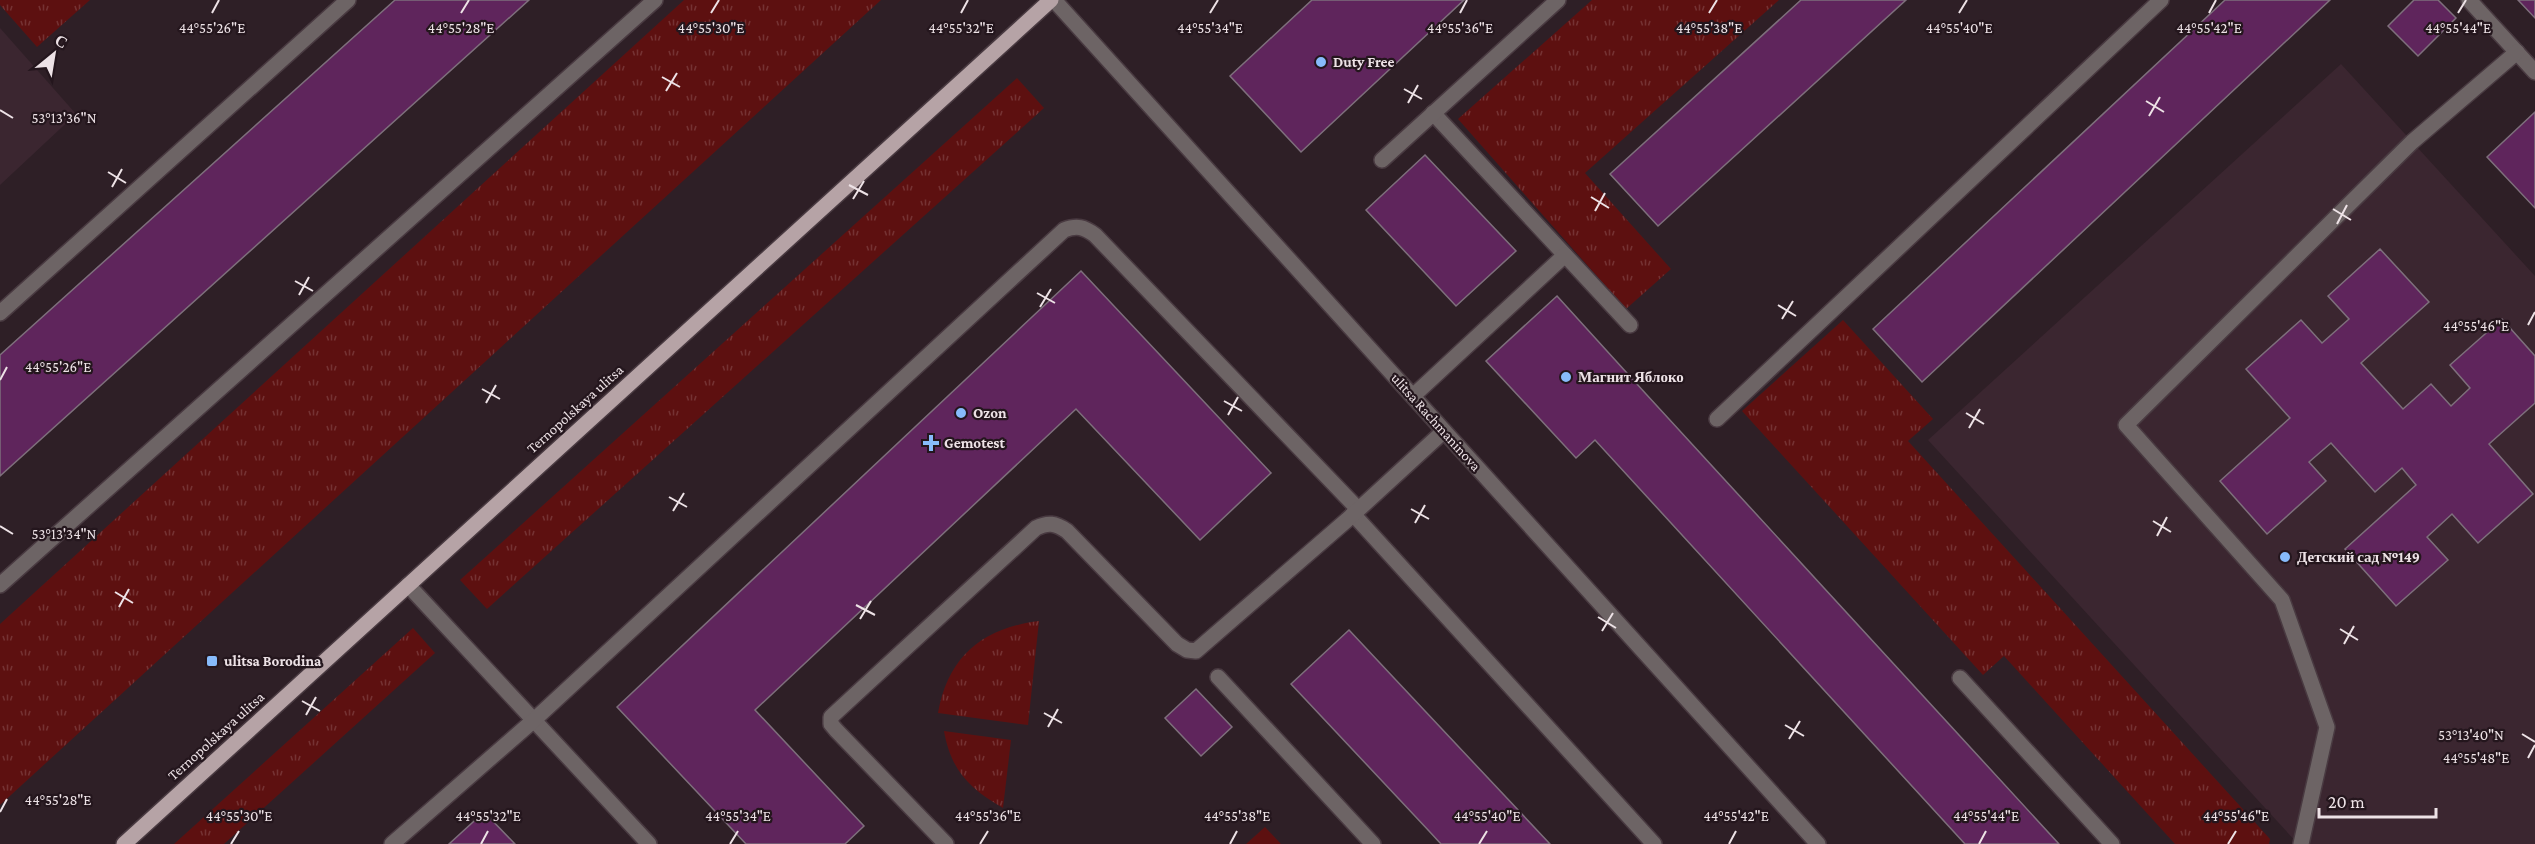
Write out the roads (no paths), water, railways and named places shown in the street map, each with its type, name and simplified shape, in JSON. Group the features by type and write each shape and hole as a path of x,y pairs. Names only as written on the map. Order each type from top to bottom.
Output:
{"main road":[{"name":"Ternopolskaya ulitsa","path":"124,844 1053,0"}],"street":[{"path":"0,314 348,0"},
{"path":"0,585 655,0"},
{"name":"ulitsa Rachmaninova","path":"1053,0 1818,844"},
{"path":"1382,160 1558,0"},
{"path":"1717,419 2161,0"},
{"path":"2469,0 2535,72"},
{"path":"2301,844 2328,727 2282,600 2126,425 2412,142 2517,52"},
{"path":"1433,113 1630,325"},
{"path":"392,844 534,720 1055,238 1064,230 1074,226 1085,228 1095,235 1355,512 1653,844"},
{"path":"1413,396 1565,255"},
{"path":"946,844 836,730 831,724 831,717 1036,528 1046,523 1055,524 1067,531 1177,644 1187,650 1196,651 1444,431"},
{"path":"408,585 649,844"},
{"path":"1218,677 1373,844"},
{"path":"1960,678 2112,844"}],"place":[{"name":"Duty Free","path":"1321,62"},
{"name":"Магнит Яблоко","path":"1566,377"},
{"name":"Ozon","path":"961,413"},
{"name":"Gemotest","path":"931,443"},
{"name":"Детский сад №149","path":"2285,557"},
{"name":"ulitsa Borodina","path":"212,661"}]}
